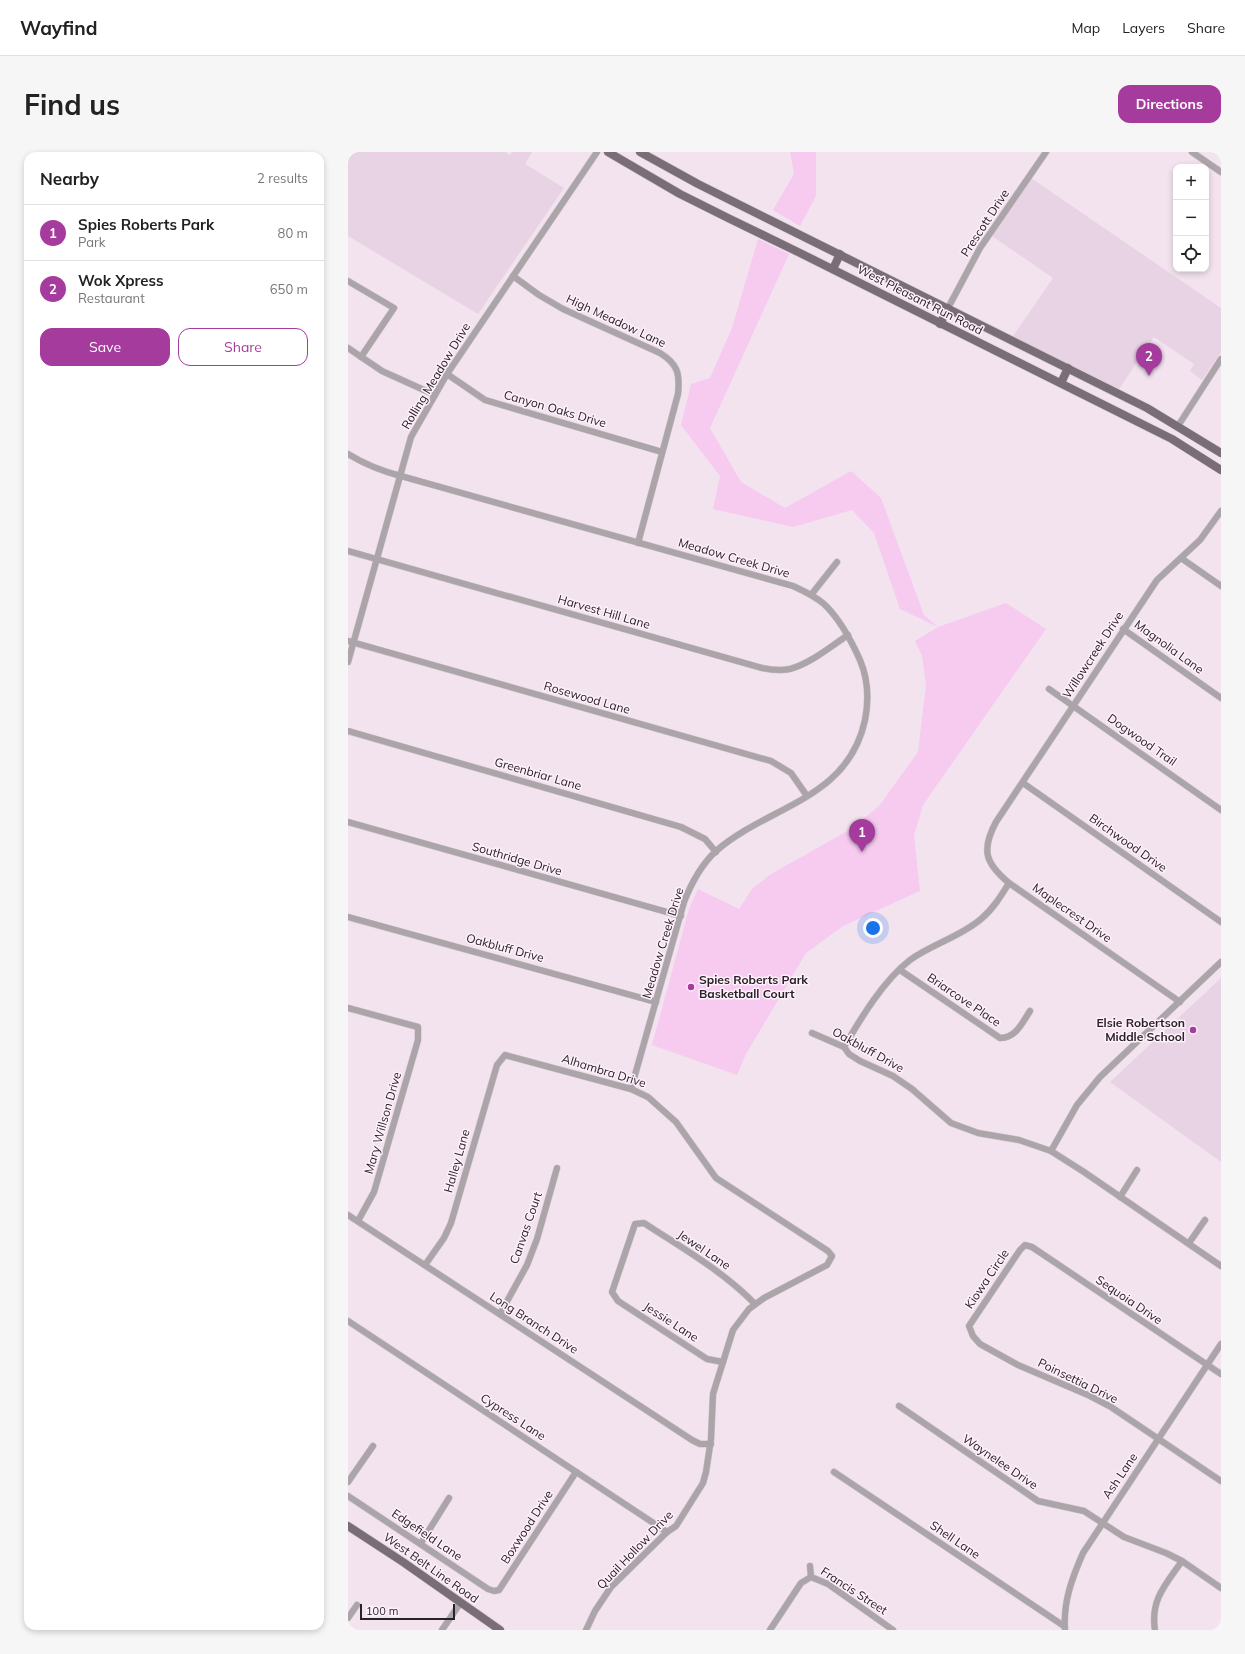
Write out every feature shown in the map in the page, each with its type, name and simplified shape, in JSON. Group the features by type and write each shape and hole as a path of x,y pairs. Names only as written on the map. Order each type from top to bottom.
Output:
{"main road":[{"name":"West Pleasant Run Road","path":"608,152 680,194 1172,439 1221,470"},
{"name":"West Pleasant Run Road","path":"640,152 698,184 1147,408 1221,453"},
{"path":"833,269 840,254"},
{"path":"940,324 948,308"},
{"path":"1061,383 1068,368"},
{"path":"1172,439 1178,426"},
{"name":"West Belt Line Road","path":"348,1526 500,1630"}],"street":[{"name":"Rolling Meadow Drive","path":"348,662 351,642 401,476 411,437 447,374 597,152"},
{"name":"Prescott Drive","path":"948,308 980,248 1046,152"},
{"path":"1192,152 1221,172"},
{"name":"High Meadow Lane","path":"513,276 539,295 563,309 670,359 675,366 680,380 678,394 638,543"},
{"path":"348,281 394,308 361,357"},
{"path":"348,348 382,371 435,395"},
{"path":"1178,426 1221,359"},
{"name":"Canyon Oaks Drive","path":"447,374 485,400 662,452"},
{"name":"Meadow Creek Drive","path":"348,454 366,465 381,471 638,543 774,579 793,586 811,595 824,604 838,620 848,636 865,675 867,708 863,728 853,754 831,780 807,796 734,838 716,852 707,861 695,878 686,897 631,1089"},
{"name":"Willowcreek Drive","path":"996,822 1157,580 1207,532 1221,511"},
{"name":"Harvest Hill Lane","path":"348,551 762,668 777,670 790,669 811,659 848,636"},
{"path":"1181,558 1221,586"},
{"path":"811,595 837,562"},
{"name":"Magnolia Lane","path":"1123,629 1221,698"},
{"name":"Rosewood Lane","path":"351,642 771,761 791,773 807,796"},
{"name":"Dogwood Trail","path":"1049,689 1221,810"},
{"name":"Greenbriar Lane","path":"348,731 682,827 705,839 716,852"},
{"name":"Birchwood Drive","path":"1023,783 1221,922"},
{"name":"Southridge Drive","path":"348,822 681,916"},
{"name":"Maplecrest Drive","path":"996,822 990,834 988,844 990,865 1009,883 1180,1002"},
{"path":"844,1047 869,1008 888,982 900,970 911,960 981,919 992,908 1009,883"},
{"name":"Oakbluff Drive","path":"348,917 656,1002"},
{"path":"1051,1151 1077,1105 1100,1077 1221,962"},
{"name":"Briarcove Place","path":"900,970 1000,1038 1007,1038 1015,1033 1030,1011"},
{"name":"Mary Willson Drive","path":"348,1008 418,1027 418,1040 374,1192 358,1221"},
{"name":"Oakbluff Drive","path":"812,1033 844,1047 849,1054 860,1061 893,1076 912,1089 951,1123 978,1133 1019,1140 1051,1151 1221,1266"},
{"name":"Alhambra Drive","path":"501,1059 505,1054 631,1089 648,1097 676,1122 716,1178 828,1251 832,1256"},
{"name":"Halley Lane","path":"425,1265 444,1238 451,1223 497,1065 501,1059"},
{"name":"Canvas Court","path":"500,1314 514,1290 532,1252 557,1168"},
{"path":"1120,1197 1137,1170"},
{"name":"Long Branch Drive","path":"348,1215 692,1440 700,1444 711,1444"},
{"path":"1189,1243 1205,1220"},
{"name":"Jewel Lane","path":"612,1292 635,1224 644,1223 721,1274 743,1291 755,1304"},
{"name":"Kiowa Circle","path":"969,1326 1020,1250 1025,1245"},
{"name":"Sequoia Drive","path":"1025,1245 1032,1247 1221,1374"},
{"name":"Quail Hollow Drive","path":"586,1630 595,1611 611,1587 667,1532 676,1526 703,1483 711,1444 713,1394 733,1330 755,1304 827,1265 832,1256"},
{"name":"Jessie Lane","path":"612,1292 618,1300 707,1358 723,1362"},
{"name":"Cypress Lane","path":"348,1321 667,1532"},
{"name":"Poinsettia Drive","path":"969,1326 972,1336 980,1344 1018,1365 1088,1395 1110,1407 1221,1481"},
{"name":"Ash Lane","path":"1065,1628 1065,1603 1074,1573 1083,1552 1221,1344"},
{"name":"Waynelee Drive","path":"899,1406 1038,1501 1084,1511 1124,1538 1166,1553 1182,1561 1221,1588"},
{"path":"348,1482 373,1446"},
{"name":"Boxwood Drive","path":"494,1591 499,1590 576,1472"},
{"name":"Shell Lane","path":"834,1472 1065,1628"},
{"name":"Edgefield Lane","path":"348,1496 488,1589 494,1591"},
{"path":"421,1544 449,1498"},
{"path":"1155,1630 1153,1618 1156,1604 1161,1592 1182,1561"},
{"name":"Francis Street","path":"810,1566 811,1577 828,1584 893,1630"},
{"path":"770,1630 801,1584 811,1577"},
{"path":"442,1630 461,1602"},
{"path":"348,1618 357,1605"}],"shaded area":[{"path":"348,152 505,152 510,155 512,152 532,152 525,164 564,188 478,314 348,236"},
{"path":"790,152 816,152 816,196 800,226 773,210 794,174"},
{"path":"1031,178 1221,308 1221,352 1202,380 1190,371 1194,364 1154,337 1119,389 1013,336 1053,278 992,236"},
{"path":"758,239 789,254 710,428 741,482 785,508 851,471 881,498 924,615 938,627 900,609 874,533 852,510 793,527 713,509 720,476 681,425 691,384 710,378 732,328"},
{"path":"1006,603 1046,629 923,805 914,836 920,891 843,926 806,953 746,1054 737,1075 652,1045 689,909 698,889 739,909 752,889 771,874 851,829 879,806 918,752 926,685 922,656 915,641 938,627"},
{"name":"Elsie Robertson Middle School","path":"1221,978 1221,1162 1110,1082"}],"place":[{"name":"Wok Xpress","path":"1149,376"},
{"name":"Spies Roberts Park","path":"862,852"},
{"name":"Spies Roberts Park Basketball Court","path":"691,987"},
{"name":"Elsie Robertson Middle School","path":"1193,1030"}]}
